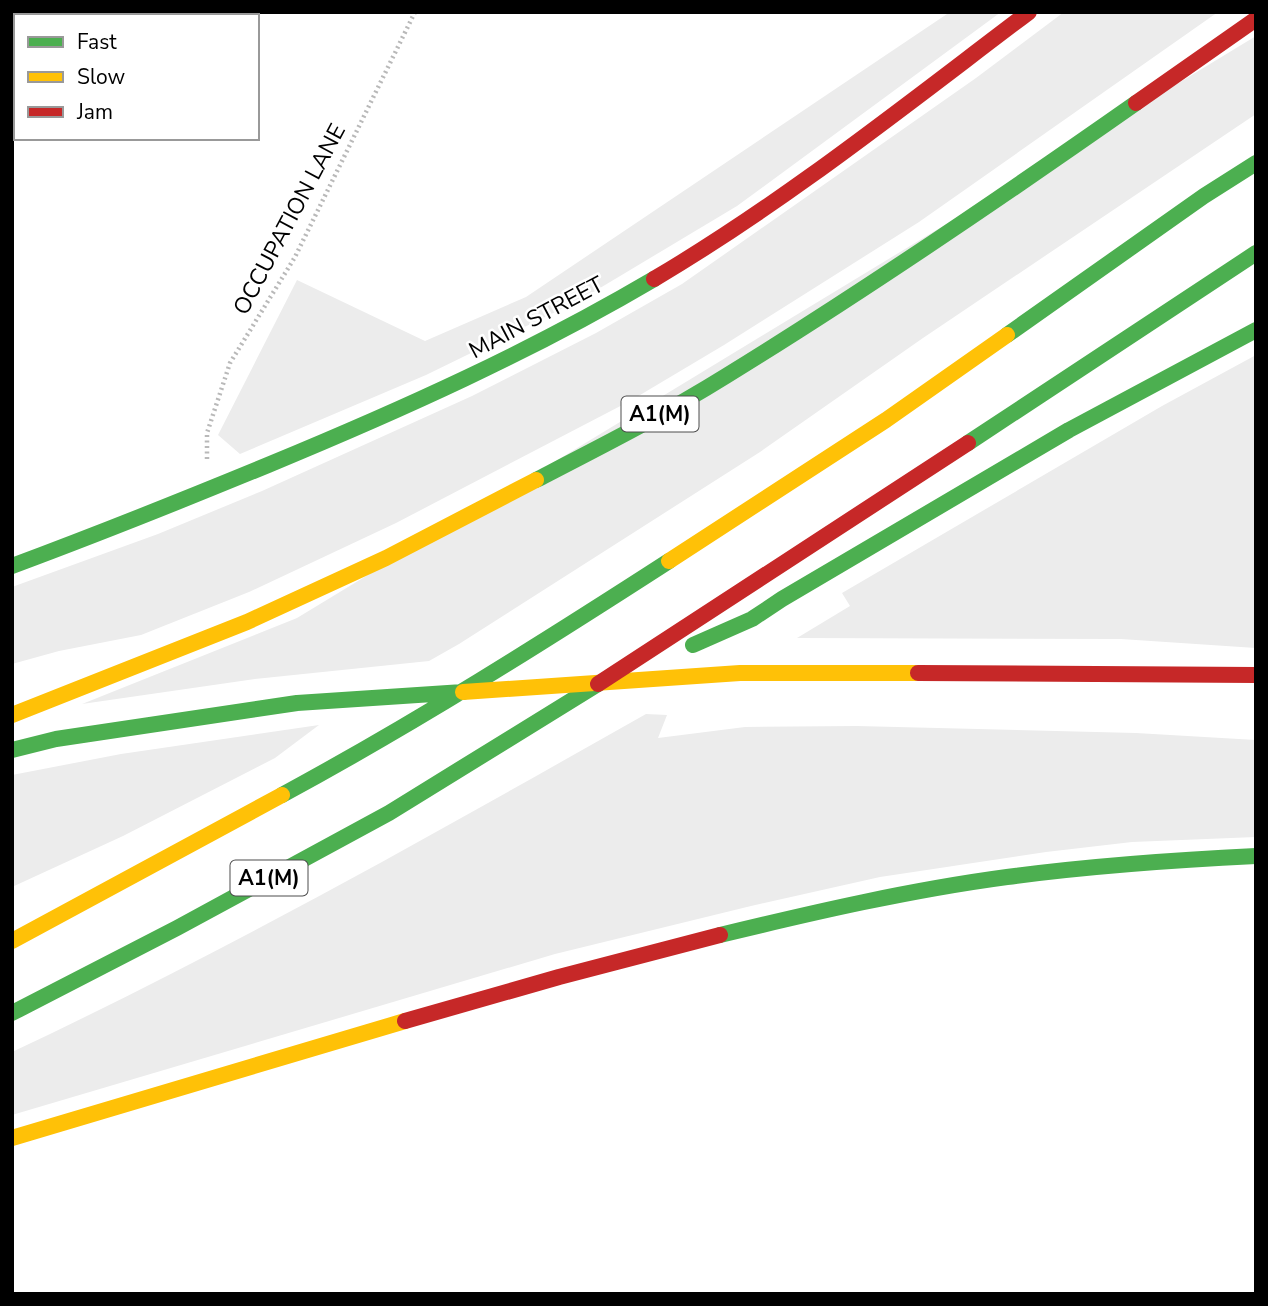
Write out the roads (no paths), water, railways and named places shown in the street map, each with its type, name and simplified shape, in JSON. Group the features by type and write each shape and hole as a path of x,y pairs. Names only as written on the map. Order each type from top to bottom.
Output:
{"main road":[{"name":"MAIN STREET","path":"12,566 110,531 413,405 521,355 719,240 834,160 1029,12"},
{"name":"A1(M)","path":"12,715 247,622 386,558 627,433 724,377 962,224 1256,19"},
{"name":"A1(M)","path":"12,941 358,754 535,647 886,420 1204,196 1256,163"},
{"name":"A1(M)","path":"12,1013 177,928 389,813 520,733 592,689 1256,253"},
{"path":"592,689 752,619 1069,430 1256,330"},
{"path":"12,750 56,739 297,703 740,673 1256,675"},
{"path":"12,1138 577,971 782,919 967,883 1064,869 1256,856"}]}
